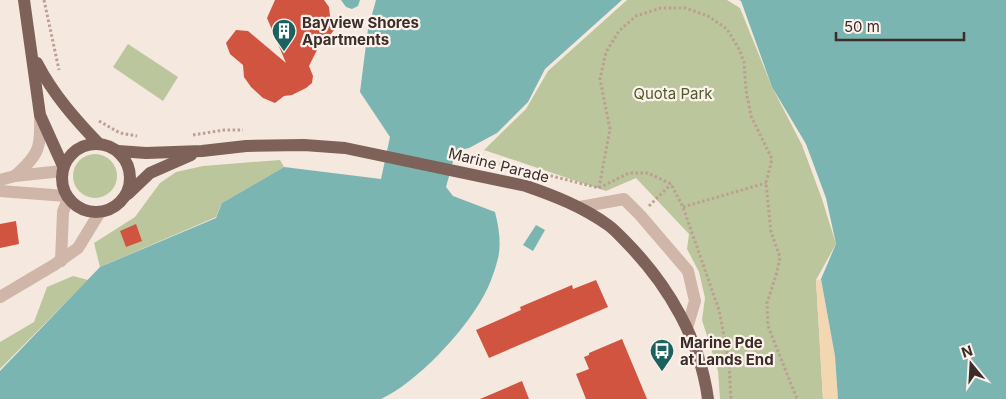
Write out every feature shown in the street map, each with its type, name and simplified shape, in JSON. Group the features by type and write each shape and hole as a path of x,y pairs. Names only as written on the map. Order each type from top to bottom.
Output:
{"main road":[{"path":"24,0 40,115 63,169 62,183 67,197 82,210 100,212 114,207 125,196 130,183 130,171 126,160 118,151 109,146 90,144 74,151 63,169"},
{"path":"33,54 46,80 62,104 99,144"},
{"name":"Marine Parade","path":"118,151 202,151 246,146 304,145 345,148 526,186 580,207 610,226 641,258 667,294 688,328 700,362 708,399"},
{"name":"Marine Parade","path":"125,196 150,172 175,160 202,151"}],"street":[{"path":"16,176 35,157 39,146 40,115"},
{"path":"0,180 63,169"},
{"path":"0,191 67,197 63,212 61,261"},
{"path":"580,207 624,199 640,215 688,271 695,301 688,328"},
{"path":"0,296 61,261 78,248 100,212"}],"path":[{"path":"44,0 55,59 60,75"},
{"path":"598,188 610,129 600,79 606,52 619,31 636,16 661,8 684,8 708,16 727,29 739,49 744,62 750,116 772,159 766,182 771,232 780,257 766,303 768,326 797,399"},
{"path":"92,116 120,133 144,138"},
{"path":"184,137 224,130 251,130"},
{"path":"683,207 766,182"},
{"path":"640,215 671,184"}],"green space":[{"name":"Quota Park","path":"627,0 727,0 740,8 772,87 802,145 836,244 816,280 823,399 720,399 718,371 702,320 705,298 699,272 687,249 689,234 636,178 606,191 484,150 526,109 548,71"},
{"path":"128,44 178,77 163,101 113,67"},
{"path":"95,154 107,158 113,164 117,176 113,188 107,194 95,198 83,194 77,188 73,176 77,164 83,158"},
{"path":"280,160 284,167 222,203 216,217 100,267 94,243 135,217 160,183 176,172 203,166"},
{"path":"73,276 88,280 0,369 0,342 34,322 47,287"}],"sand":[{"path":"821,279 835,356 838,399 823,399 816,280"}],"water":[{"path":"341,0 360,0 358,6 352,9 346,7"},
{"path":"376,0 622,0 545,69 528,102 497,133 469,148 456,151 446,187 453,196 495,212 499,230 499,256 487,289 475,311 438,355 409,381 381,399 0,399 0,371 100,267 216,218 222,203 284,167 381,179 390,137 360,92 368,29"},
{"path":"739,0 1006,0 1006,399 838,399 835,356 821,279 836,244 826,198 806,144 772,87 741,1"},
{"path":"536,225 545,230 533,251 523,245"}],"building":[{"name":"Bayview Shores Apartments","path":"275,0 324,0 329,7 335,29 330,35 323,38 309,66 313,76 312,83 292,95 284,96 275,103 263,98 251,87 244,77 243,65 230,54 226,43 236,30 248,31 286,63 267,18"},
{"path":"16,221 19,244 0,248 0,224"},
{"path":"136,224 142,241 126,247 120,231"},
{"path":"596,280 608,307 489,358 476,330 521,310 520,307 572,285 573,289"},
{"path":"622,339 647,399 586,399 576,374 589,369 584,357"},
{"path":"522,381 529,399 480,399"}],"place":[{"name":"Bayview Shores Apartments","path":"284,52"},
{"name":"Marine Pde at Lands End","path":"662,372"}]}
